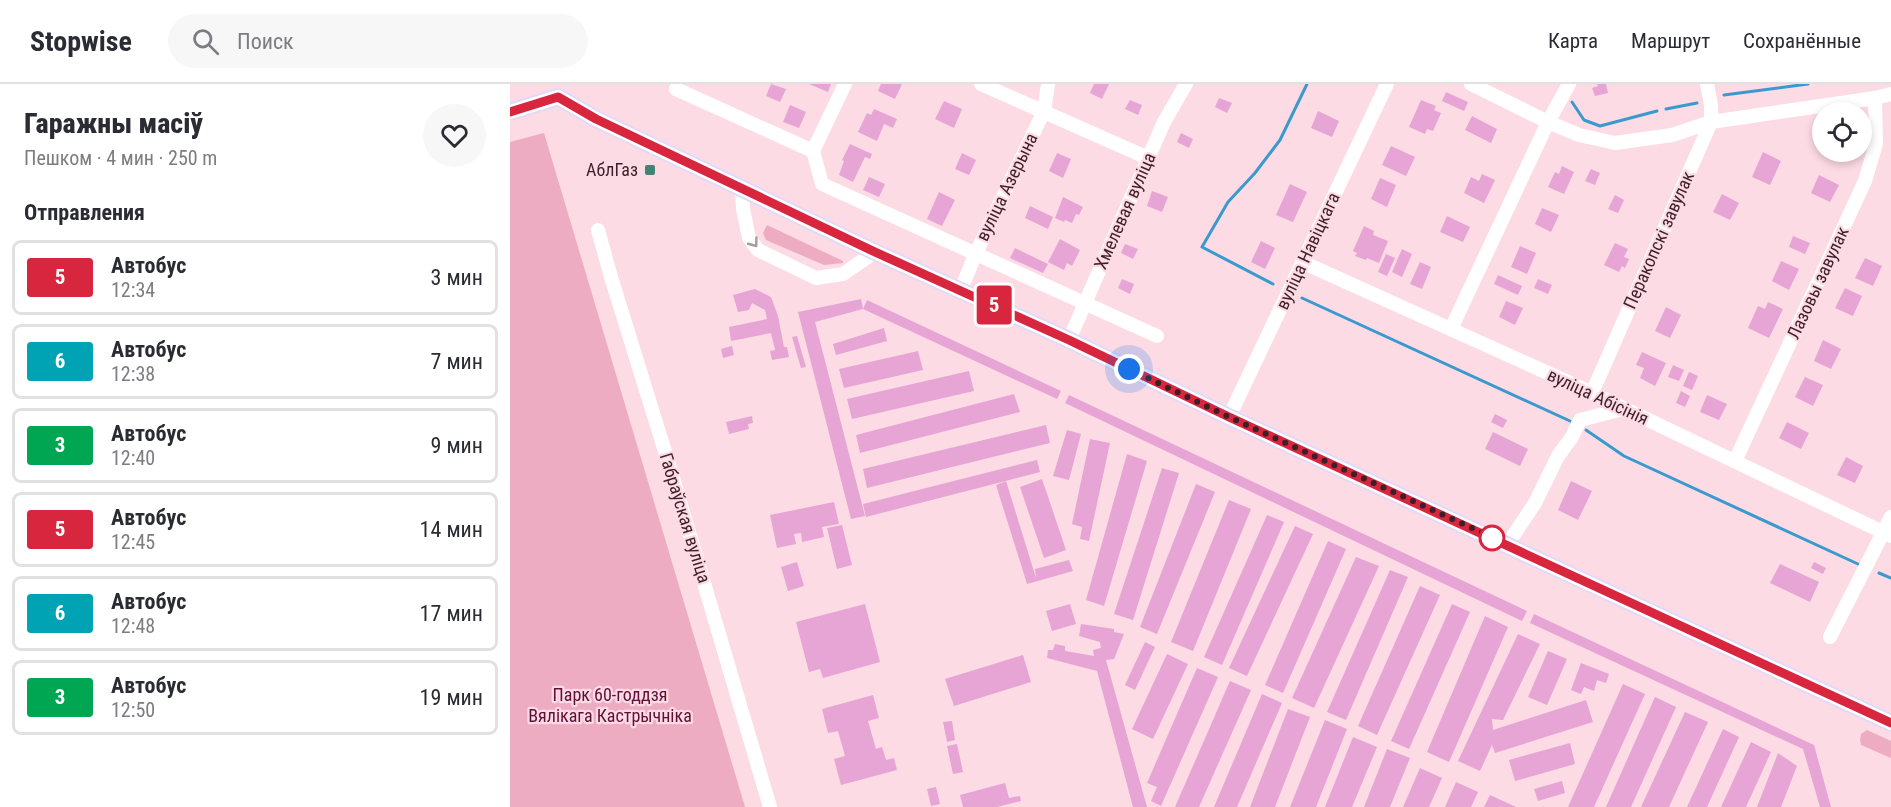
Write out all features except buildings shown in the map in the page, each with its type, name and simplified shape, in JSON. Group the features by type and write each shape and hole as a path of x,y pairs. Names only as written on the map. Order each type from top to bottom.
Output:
{"main road":[{"path":"510,112 556,90 596,119 875,252 961,289 1229,417 1891,723"}],"street":[{"path":"845,84 813,151 822,184 1157,336"},
{"path":"981,84 1148,158"},
{"name":"вуліца Азерына","path":"961,289 1044,111 1048,84"},
{"name":"Хмелевая вуліца","path":"1069,340 1164,122 1186,84"},
{"name":"вуліца Навіцкага","path":"1229,417 1387,84"},
{"path":"1470,84 1579,135 1615,143 1672,135 1712,122 1891,94"},
{"path":"1451,329 1548,122 1569,84"},
{"path":"1712,85 1712,122"},
{"path":"676,89 813,151"},
{"name":"Лазовы завулак","path":"1735,461 1865,181 1876,144 1875,98"},
{"name":"Перакопскі завулак","path":"1592,393 1712,122"},
{"path":"742,188 743,209 749,238 758,250 768,255 816,278 843,274 875,252"},
{"name":"Габраўская вуліца","path":"598,230 770,807"},
{"name":"вуліца Абісінія","path":"1302,262 1592,393 1887,535"},
{"path":"1507,544 1535,503 1558,456 1572,437 1580,420 1623,409"},
{"path":"1830,637 1887,535 1891,517"}],"green space":[{"name":"Парк 60-годдзя Вялікага Кастрычніка","path":"544,133 745,807 510,807 510,142"},
{"path":"767,225 843,263 824,265 766,240 763,233"},
{"path":"1867,730 1891,741 1891,758 1861,745 1861,734"}],"waterway":[{"path":"1273,284 1202,247 1228,202 1255,173 1280,140 1307,84"},
{"path":"1724,95 1808,84"},
{"path":"1572,102 1584,120 1600,126 1657,111"},
{"path":"1666,109 1697,103"},
{"path":"1302,298 1570,421"},
{"path":"1586,430 1624,456 1858,564"},
{"path":"1879,573 1891,578"}],"bus line":[{"name":"5","path":"510,112 558,97 596,119 875,252 979,298 1229,417 1891,723"}],"place":[{"name":"АблГаз","path":"650,170"}],"route":[{"path":"1129,369 1496,539 1492,538"}]}
